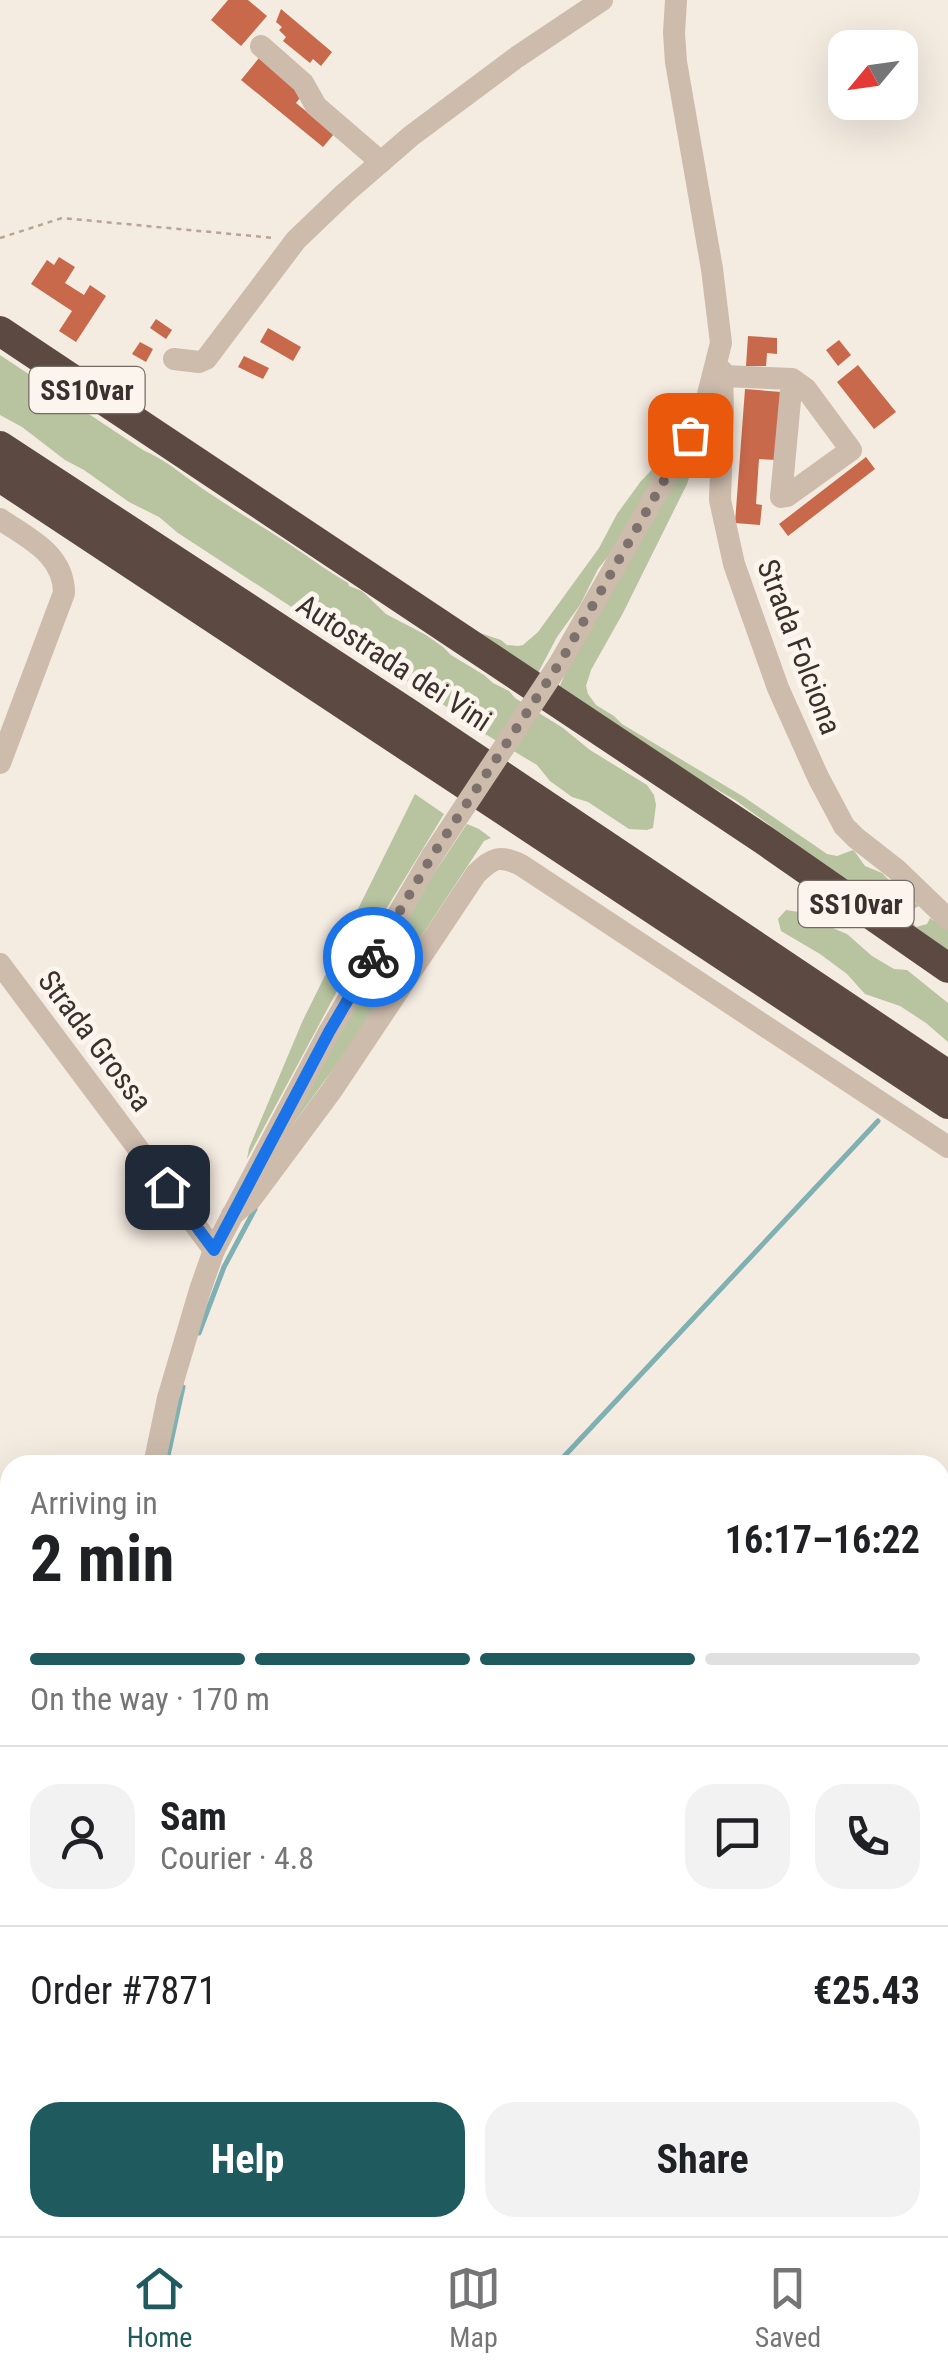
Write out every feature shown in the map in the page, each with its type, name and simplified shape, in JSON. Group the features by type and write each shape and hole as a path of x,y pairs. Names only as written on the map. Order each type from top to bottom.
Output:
{"highway":[{"name":"SS10var","path":"0,331 764,840 948,968"},
{"name":"Autostrada dei Vini","path":"0,446 408,713 948,1075"},
{"name":"Autostrada dei Vini","path":"0,477 948,1104"}],"street":[{"path":"174,359 206,359 296,240 380,162 517,57 602,0"},
{"name":"Strada Folciona","path":"676,0 676,62 721,343 720,500 740,583 778,688 844,826 948,918"},
{"path":"261,46 303,83 316,106 380,162"},
{"name":"Strada Folciona","path":"232,1215 329,1032 432,856 561,661 704,410 721,343"},
{"path":"723,376 792,380 806,389 850,450 782,497 792,380"},
{"path":"0,520 50,554 64,580 61,605 0,763"},
{"path":"156,1455 168,1398 214,1250 232,1215 252,1198 332,1090 476,874 498,858 522,865 948,1147"},
{"name":"Strada Grossa","path":"0,964 214,1250"}],"path":[{"path":"0,238 62,218 296,240"}],"green space":[{"path":"0,355 362,591 386,614 426,635 590,750 647,785 656,805 653,828 629,829 588,802 572,797 550,781 537,765 409,682 392,675 377,658 371,641 322,627 0,415"},
{"path":"702,431 687,484 591,670 588,694 622,724 744,797 827,854 837,856 853,850 865,866 882,873 919,906 908,915 916,927 927,924 930,918 948,930 948,950 735,800 559,688"},
{"path":"669,452 620,542 598,569 538,673 480,633 518,646 538,632 599,548 641,481"},
{"path":"415,794 444,814 343,980 247,1159 303,1020"},
{"path":"467,824 491,838 484,841 339,1061 263,1165 435,872"},
{"path":"786,910 811,914 847,934 872,956 894,969 907,970 948,1003 948,1042 900,1006 865,994 847,974 781,931 778,919"}],"building":[{"path":"228,0 248,0 267,16 241,46 211,20"},
{"path":"281,9 332,52 321,66 313,59 310,63 283,41 286,37 276,22"},
{"path":"259,58 303,94 296,103 334,134 323,147 241,80"},
{"path":"59,257 75,267 65,283 84,295 90,285 106,296 76,342 59,331 72,311 31,284 47,260 54,265"},
{"path":"156,319 172,330 166,339 150,328"},
{"path":"268,328 301,347 293,361 260,342"},
{"path":"748,336 777,338 777,354 767,353 766,366 746,366"},
{"path":"839,340 851,355 838,366 826,350"},
{"path":"140,342 153,349 146,362 132,354"},
{"path":"244,356 269,368 263,379 238,367"},
{"path":"858,365 896,412 874,429 837,382"},
{"path":"745,389 781,392 776,460 759,459 756,504 762,505 760,525 735,523"},
{"path":"866,457 875,469 788,536 779,524"}],"waterway":[{"path":"565,1455 878,1121"},
{"path":"199,1333 224,1267 255,1209"},
{"path":"168,1455 183,1387"}],"way so far":[{"path":"373,957 432,856 561,661 690,435"}],"route":[{"path":"167,1187 214,1250 373,957"}]}
